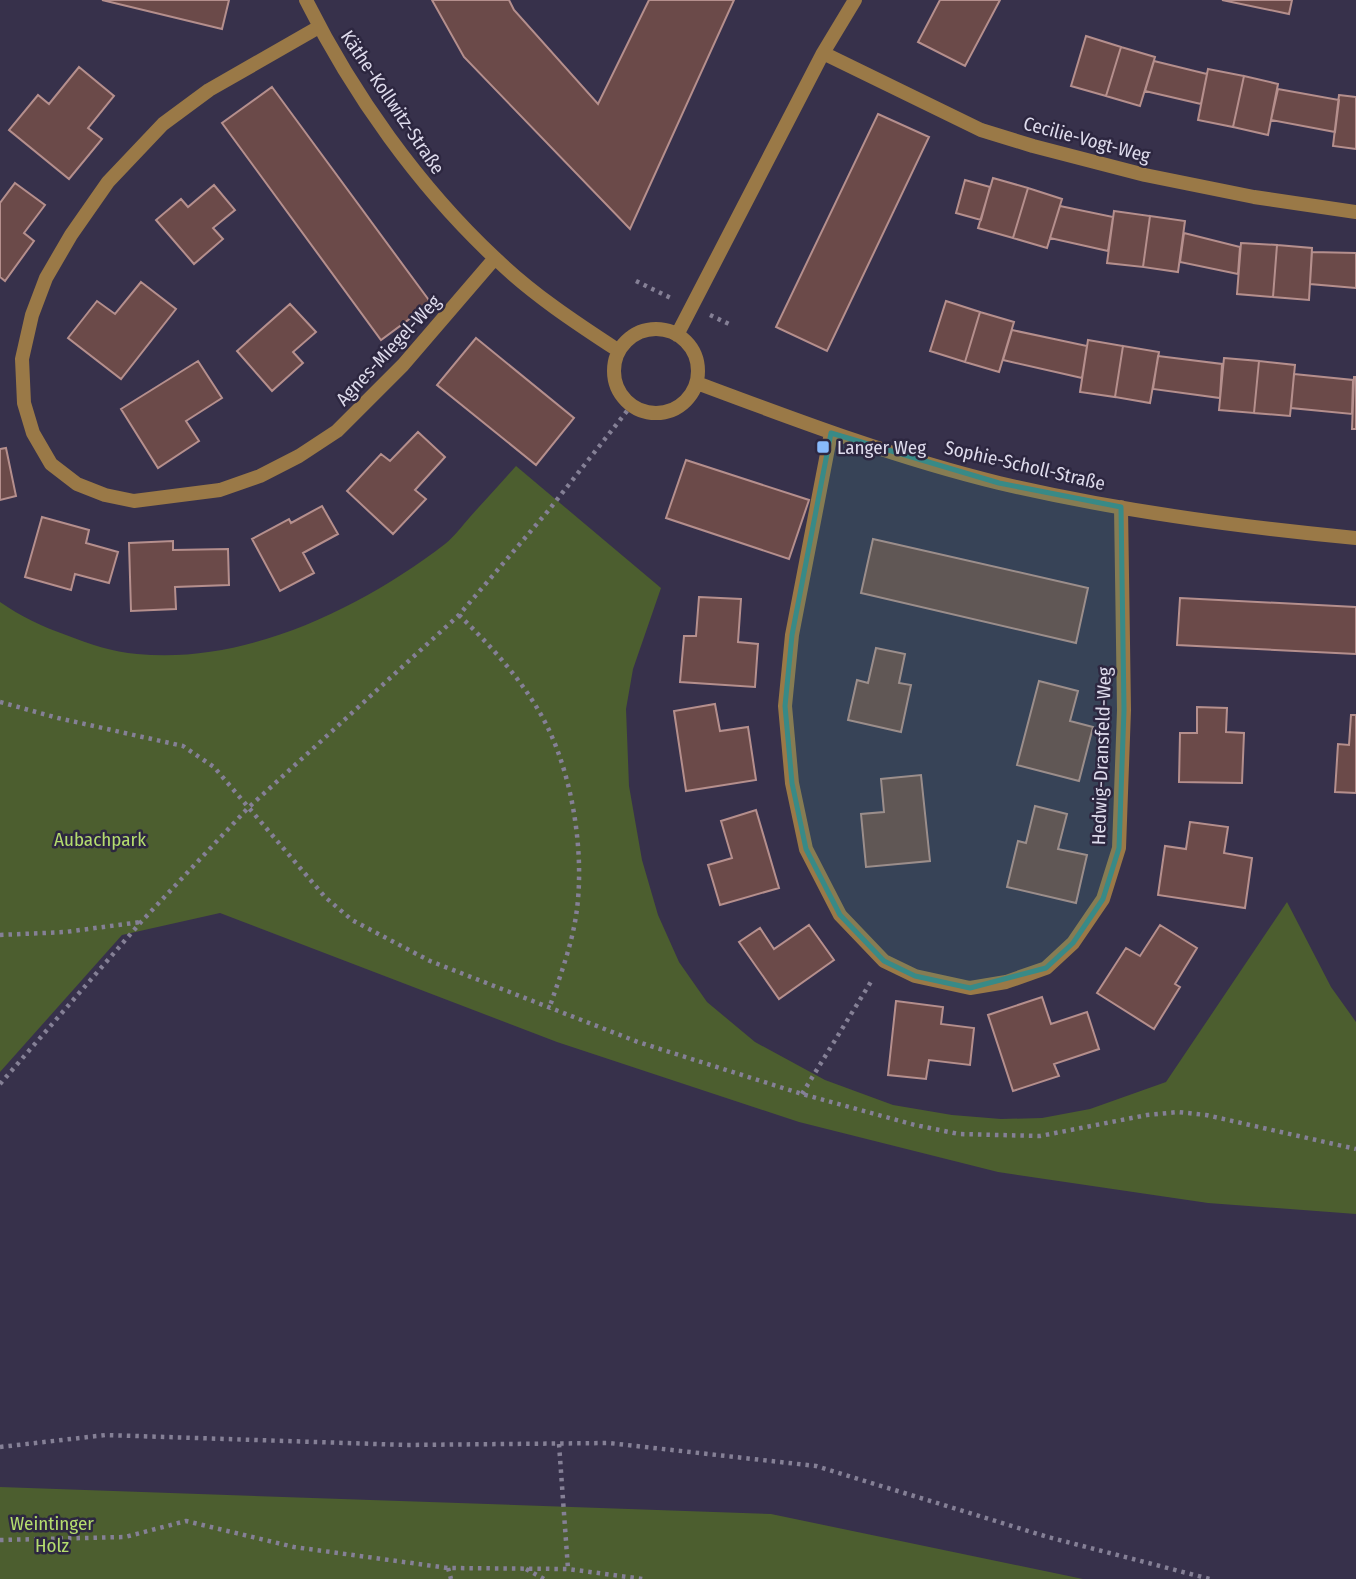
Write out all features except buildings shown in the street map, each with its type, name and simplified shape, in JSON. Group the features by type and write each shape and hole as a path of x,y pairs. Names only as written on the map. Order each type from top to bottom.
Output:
{"street":[{"name":"Käthe-Kollwitz-Straße","path":"306,0 319,27 370,108 419,178 495,258 568,318 619,351"},
{"path":"677,335 824,53 855,0"},
{"name":"Agnes-Miegel-Weg","path":"319,27 209,90 163,124 108,182 71,235 46,278 32,315 22,359 27,413 33,433 51,464 77,484 105,495 134,501 220,490 260,477 337,431 372,399 495,258"},
{"name":"Cecilie-Vogt-Weg","path":"824,53 981,130 1032,146 1145,175 1254,197 1356,212"},
{"path":"652,329 677,335 688,344 695,356 697,383 691,395 682,405 657,414 643,412 631,406 622,397 614,375 619,351 627,340 652,329"},
{"name":"Sophie-Scholl-Straße","path":"697,383 831,433 999,483 1121,507 1356,538"},
{"name":"Hedwig-Dransfeld-Weg","path":"831,433 792,635 785,706 792,783 806,849 840,915 884,961 915,976 970,988 1006,982 1046,968 1073,943 1102,899 1119,848 1124,710 1121,507"}],"path":[{"path":"0,1084 141,922 248,808 459,615 548,511 631,406"},
{"path":"459,615 491,645 528,695 548,729 568,791 577,838 580,878 576,917 549,1009"},
{"path":"0,702 183,746 214,767 325,897 352,920 430,961 638,1042 802,1094 915,1125 959,1134 1040,1136 1147,1115 1178,1112 1206,1115 1356,1149"},
{"path":"0,935 65,932 141,922"},
{"path":"802,1094 884,961"},
{"path":"0,1447 106,1436 406,1445 609,1443 816,1466 1048,1537 1210,1579"},
{"path":"559,1444 568,1569"},
{"path":"0,1540 125,1537 187,1521 293,1547 448,1568 568,1569 643,1579"},
{"path":"448,1568 451,1579"},
{"path":"525,1569 544,1579"}],"highlighted area":[{"path":"831,433 999,483 1121,507 1124,710 1119,848 1103,899 1073,943 1046,968 970,988 915,976 884,961 840,915 806,849 792,783 785,706 792,635"}],"green space":[{"name":"Aubachpark","path":"516,466 661,588 633,669 626,709 629,786 642,860 658,915 679,962 707,1002 755,1042 825,1080 893,1105 952,1115 1001,1119 1042,1118 1090,1109 1166,1082 1287,902 1331,987 1356,1022 1356,1214 1208,1203 998,1172 799,1122 557,1042 220,913 122,935 0,1072 0,602 57,632 128,653 178,655 260,641 340,610 412,568 452,538"},
{"name":"Weintinger Holz","path":"0,1487 771,1514 1083,1579 0,1579"}],"place":[{"name":"Langer Weg","path":"823,447"}]}
